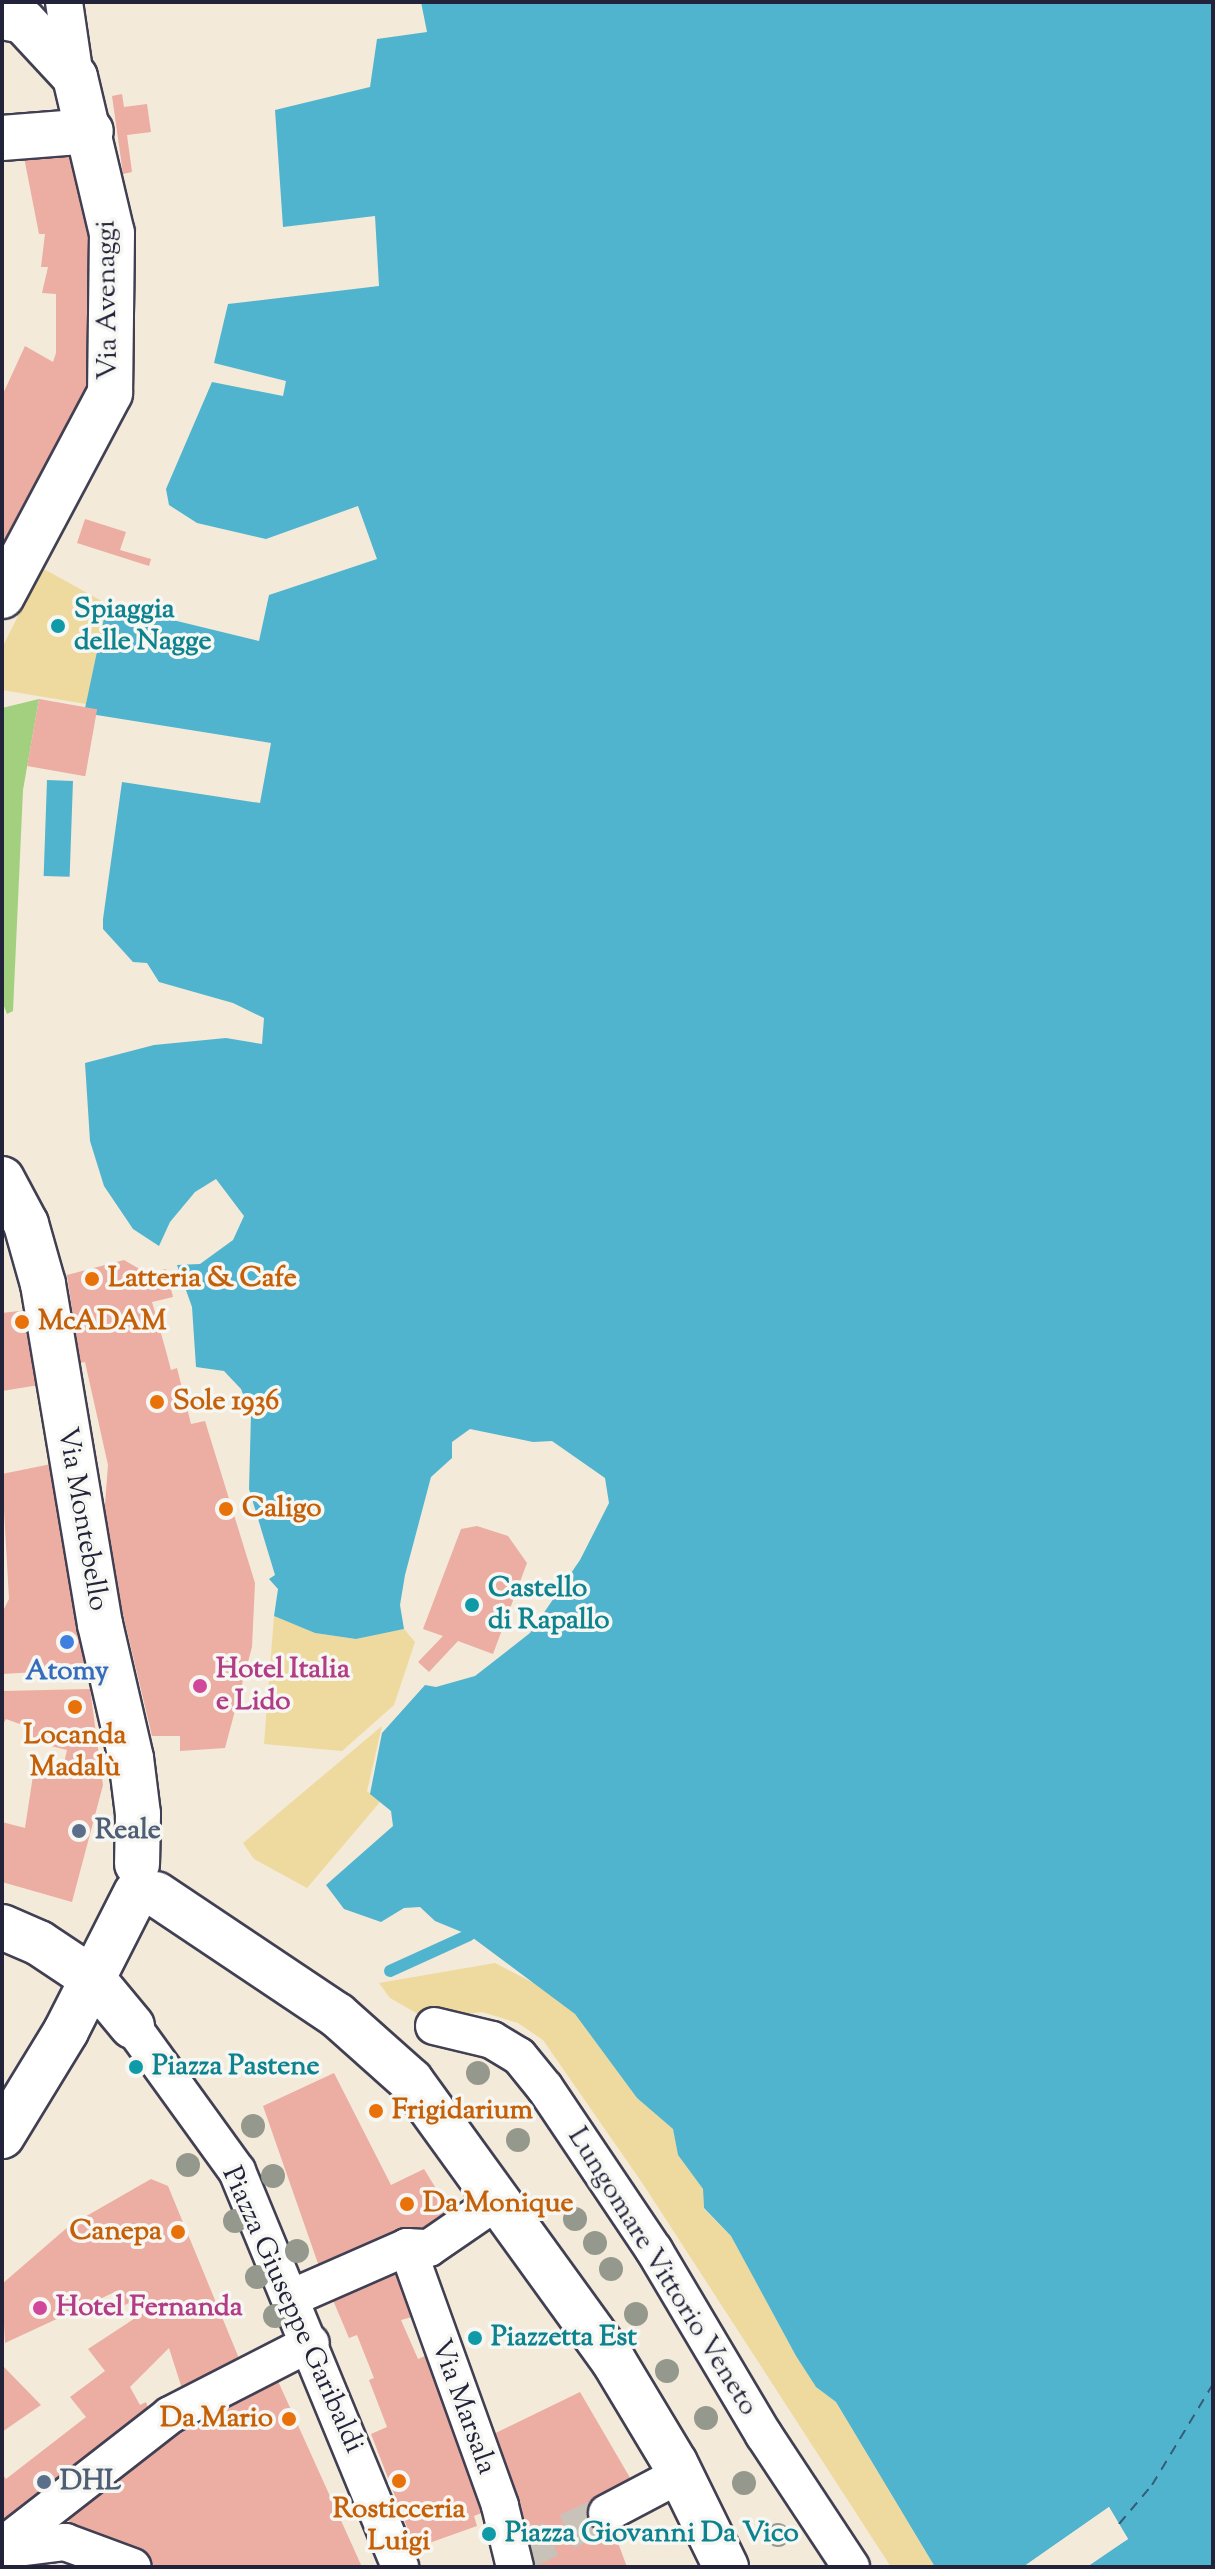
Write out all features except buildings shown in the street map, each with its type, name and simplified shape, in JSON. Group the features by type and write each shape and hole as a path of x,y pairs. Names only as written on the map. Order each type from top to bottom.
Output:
{"street":[{"name":"Via Avenaggi","path":"2,596 110,393 112,233 91,131 75,77 64,2"},
{"name":"Via Avenaggi","path":"12,19 75,77"},
{"path":"2,138 91,131"},
{"name":"Via Montebello","path":"2,1179 26,1224 43,1284 138,1814 156,1885"},
{"path":"2,2136 93,1979 156,1885 375,2044 411,2081 613,2360 681,2474 726,2567"},
{"path":"2,1927 39,1943 93,1979 132,2026"},
{"name":"Piazza Giuseppe Garibaldi","path":"132,2026 237,2171 311,2343 400,2567"},
{"name":"Lungomare Vittorio Veneto","path":"434,2026 492,2040 519,2056 545,2088 654,2250 764,2435 851,2567"},
{"path":"291,2298 407,2247 429,2248 496,2202"},
{"name":"Via Marsala","path":"407,2247 500,2506 509,2561"},
{"path":"2,2548 170,2415 311,2343"},
{"path":"607,2513 681,2474"},
{"path":"2,2548 65,2542 133,2567"}],"green space":[{"path":"39,699 23,790 13,1011 7,1014 2,1001 2,708"}],"sand":[{"name":"Spiaggia delle Nagge","path":"42,568 107,604 86,704 2,690 2,648"},
{"path":"274,1616 315,1633 356,1639 404,1629 415,1642 394,1705 342,1751 264,1744"},
{"path":"382,1726 367,1791 380,1802 307,1888 254,1859 243,1843"},
{"path":"495,1963 545,1989 575,2014 637,2098 673,2129 678,2155 703,2189 704,2209 731,2236 796,2356 816,2387 836,2402 935,2567 891,2567 643,2184 543,2040 518,2023 482,2012 427,2019 390,1998 379,1983"}],"water":[{"path":"421,2 1213,2 1213,2567 1087,2567 1128,2539 1109,2507 1023,2567 935,2567 836,2402 816,2387 796,2356 731,2236 704,2208 703,2189 678,2155 673,2129 637,2098 575,2014 469,1935 435,1921 420,1907 404,1908 381,1922 344,1909 326,1885 393,1826 391,1811 370,1794 382,1733 425,1685 436,1687 475,1676 530,1633 580,1560 609,1503 605,1478 552,1441 533,1442 470,1429 452,1442 452,1458 431,1477 405,1575 400,1605 404,1629 356,1639 315,1633 274,1616 278,1589 269,1579 275,1575 249,1489 251,1414 241,1389 224,1371 196,1367 192,1307 177,1265 200,1264 233,1240 244,1216 216,1179 195,1192 170,1222 159,1246 133,1229 104,1186 90,1141 85,1063 154,1045 226,1038 262,1044 264,1018 233,1003 159,982 147,963 133,962 103,929 103,919 122,782 260,803 271,743 84,713 107,604 259,641 269,595 377,559 358,506 266,539 197,523 169,505 166,489 212,382 283,396 286,381 214,363 228,304 379,286 375,216 283,227 275,110 370,87 377,39 427,32"},
{"path":"47,780 73,781 70,877 44,876"}],"pier":[{"path":"1109,2507 1128,2539 1083,2567 1123,2538 1108,2513 1023,2567"}],"waterway":[{"path":"390,1971 469,1935"}],"ferry route":[{"path":"1119,2524 1152,2485 1213,2384"}],"tunnel":[{"path":"518,2554 607,2513"}],"place":[{"name":"Spiaggia delle Nagge","path":"58,626"},
{"name":"Latteria & Cafe","path":"92,1279"},
{"name":"McADAM","path":"22,1322"},
{"name":"Sole 1936","path":"157,1402"},
{"name":"Caligo","path":"226,1509"},
{"name":"Castello di Rapallo","path":"472,1605"},
{"name":"Atomy","path":"67,1642"},
{"name":"Hotel Italia e Lido","path":"200,1686"},
{"name":"Locanda Madalù","path":"75,1707"},
{"name":"Reale","path":"79,1831"},
{"name":"Piazza Pastene","path":"136,2067"},
{"name":"Frigidarium","path":"376,2111"},
{"name":"Da Monique","path":"407,2204"},
{"name":"Canepa","path":"178,2232"},
{"name":"Hotel Fernanda","path":"40,2308"},
{"name":"Piazzetta Est","path":"475,2338"},
{"name":"Da Mario","path":"289,2419"},
{"name":"Rosticceria Luigi","path":"399,2481"},
{"name":"DHL","path":"44,2482"},
{"name":"Piazza Giovanni Da Vico","path":"489,2534"}]}
